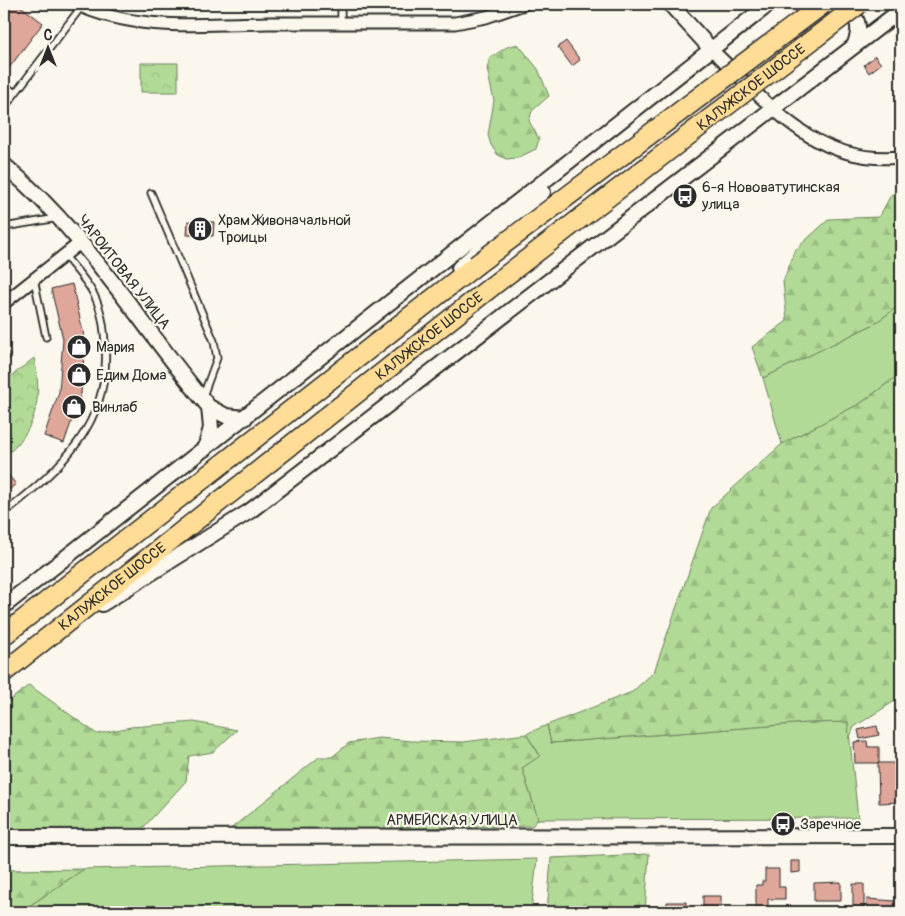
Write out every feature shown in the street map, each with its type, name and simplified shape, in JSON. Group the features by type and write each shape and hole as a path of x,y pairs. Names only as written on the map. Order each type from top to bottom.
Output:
{"highway":[{"name":"КАЛУЖСКОЕ ШОССЕ","path":"4,635 476,265 823,4"},
{"name":"КАЛУЖСКОЕ ШОССЕ","path":"4,672 490,287 859,4"}],"street":[{"path":"79,5 100,14 136,23 455,23 486,17 524,4"},
{"path":"670,4 711,49 774,108 795,127 819,143 854,156 901,157"},
{"path":"4,606 205,450 769,4"},
{"path":"846,4 856,17 859,27 855,44"},
{"path":"40,643 250,511 901,10"},
{"path":"376,344 638,106"},
{"name":"ЧАРОИТОВАЯ УЛИЦА","path":"4,165 60,218 81,242 205,402 226,416 245,418"},
{"path":"4,303 81,242"},
{"path":"205,402 211,428 205,450"},
{"path":"4,627 62,590"},
{"name":"АРМЕЙСКАЯ УЛИЦА","path":"4,837 899,834"}],"lane":[{"path":"341,4 341,23"},
{"path":"4,108 79,5"},
{"path":"4,84 15,93"},
{"path":"151,192 214,341 217,358 205,402"},
{"path":"10,226 60,218"},
{"path":"4,513 52,475 77,445 94,416 104,382 105,335 96,302 91,289 64,255"},
{"path":"34,279 46,337"}],"green space":[{"path":"518,44 538,69 549,96 532,111 529,121 539,139 536,149 517,158 506,159 497,154 491,145 488,135 494,101 487,69 490,58 507,47"},
{"path":"141,63 178,63 178,92 141,92"},
{"path":"901,189 901,304 874,324 763,378 752,347 787,321 783,281 796,249 829,219 879,217 891,195"},
{"path":"901,304 901,373 861,403 782,444 763,378 874,324"},
{"path":"34,358 38,384 36,409 27,431 10,452 4,444 4,382"},
{"path":"901,373 901,697 854,727 849,739 848,722 807,723 551,743 547,725 632,692 654,672 711,508 782,444 861,403"},
{"path":"29,685 97,734 131,727 194,722 237,730 213,752 189,756 186,781 143,828 126,836 4,834 4,705"},
{"path":"848,722 858,818 538,819 522,768 540,755 526,734 547,725 551,743 807,723"},
{"path":"526,734 540,756 522,768 538,819 532,826 228,831 319,757 332,757 349,743 379,738 464,742"},
{"path":"649,854 645,912 547,912 551,858"},
{"path":"537,859 531,912 20,912 84,869"},
{"path":"84,869 20,912 4,912 4,870"}],"building":[{"path":"4,4 18,4 43,23 6,72 4,70"},
{"path":"566,41 580,60 572,66 558,47"},
{"path":"875,56 881,64 869,73 864,65"},
{"name":"Храм Живоначальной Троицы","path":"188,221 214,222 213,236 187,235"},
{"path":"72,284 85,340 81,394 64,443 44,436 59,392 63,339 51,289"},
{"path":"4,347 12,357 4,363"},
{"path":"4,470 16,484 4,494"},
{"path":"877,726 879,735 860,739 858,730"},
{"path":"867,741 868,747 879,747 879,763 855,763 854,742"},
{"path":"878,763 897,763 897,770 901,770 901,802 879,803"},
{"path":"791,861 800,861 800,872 791,873"},
{"path":"765,869 779,869 779,887 785,887 785,899 768,899 768,908 756,908 756,885 762,885 762,881 765,881"},
{"path":"841,882 841,901 814,901 814,883"},
{"path":"853,884 864,884 864,912 853,912"},
{"path":"703,896 721,896 721,912 703,912"},
{"path":"867,899 895,901 894,912 867,912"},
{"path":"667,902 686,902 686,912 667,912"}],"place":[{"name":"6-я Нововатутинская улица","path":"685,196"},
{"name":"Храм Живоначальной Троицы","path":"200,229"},
{"name":"Мария","path":"79,347"},
{"name":"Едим Дома","path":"79,375"},
{"name":"Винлаб","path":"74,407"},
{"name":"Заречное","path":"783,824"}]}
